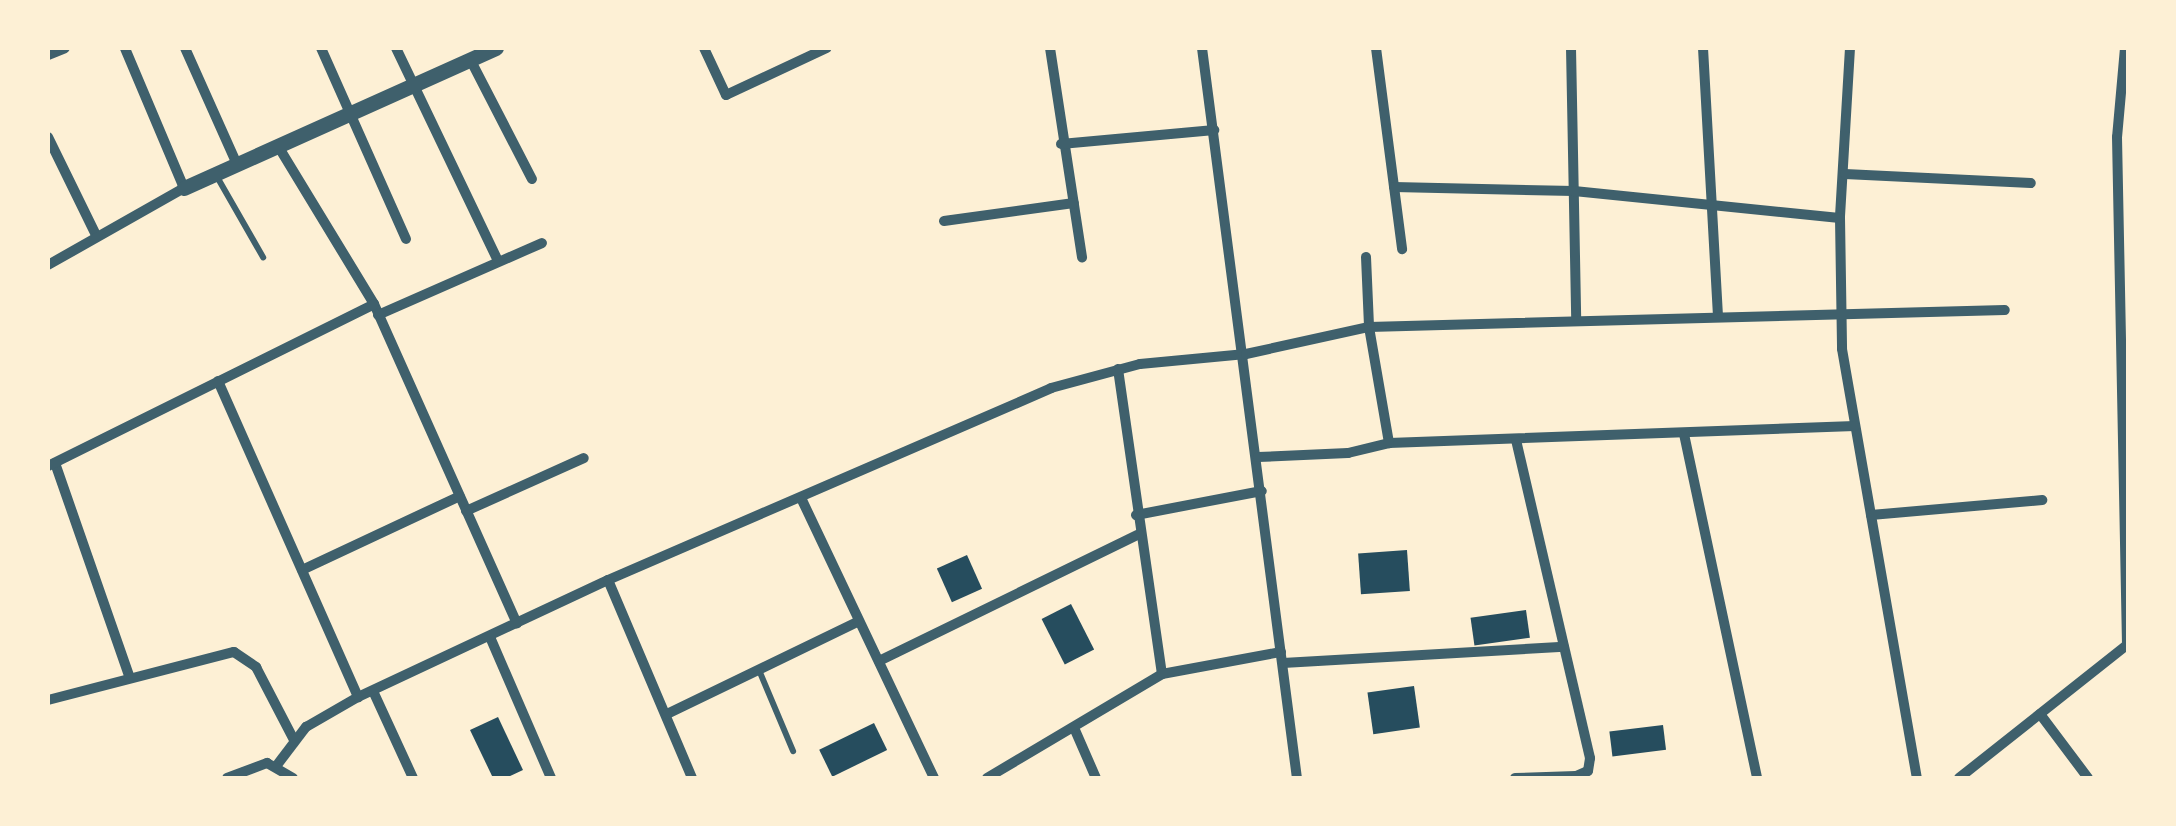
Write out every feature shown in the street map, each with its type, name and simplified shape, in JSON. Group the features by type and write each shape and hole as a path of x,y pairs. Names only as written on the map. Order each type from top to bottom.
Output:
{"street":[{"path":"48,55 65,48"},
{"path":"124,48 184,188"},
{"path":"185,48 237,164"},
{"path":"321,48 406,239"},
{"path":"396,48 498,261"},
{"path":"48,265 184,188 496,48"},
{"path":"704,48 726,95 827,48"},
{"path":"1050,48 1082,258"},
{"path":"1202,48 1246,354 1297,778"},
{"path":"1376,48 1402,249"},
{"path":"1571,48 1576,320"},
{"path":"1703,48 1708,206 1718,314"},
{"path":"1850,48 1840,218 1840,310 1856,426 1917,778"},
{"path":"1959,778 2128,645 2123,136 2126,48"},
{"path":"470,60 532,178"},
{"path":"1062,144 1214,130"},
{"path":"48,137 97,237"},
{"path":"278,146 376,310 517,624"},
{"path":"1844,174 2031,182"},
{"path":"1394,186 1574,191 1840,218"},
{"path":"944,221 1074,203"},
{"path":"129,675 51,464 376,310 542,243"},
{"path":"1366,257 1369,326 1389,442"},
{"path":"227,778 277,764 294,740 358,697 608,580 802,500 1051,388 1118,370 1174,356 1246,354 1369,326 1840,310 2005,310"},
{"path":"1118,370 1162,674"},
{"path":"218,382 358,697"},
{"path":"1258,456 1348,452 1389,442 1516,442 1856,426"},
{"path":"1684,434 1757,778"},
{"path":"1514,778 1588,771 1516,442"},
{"path":"466,511 584,458"},
{"path":"1136,514 1262,491"},
{"path":"302,570 460,496"},
{"path":"802,500 934,778"},
{"path":"1871,515 2042,500"},
{"path":"879,661 1139,534"},
{"path":"608,580 692,778"},
{"path":"666,714 859,621"},
{"path":"490,637 550,778"},
{"path":"986,778 1074,730 1162,674 1282,658 1564,648"},
{"path":"48,700 129,675 234,652 256,668 294,740"},
{"path":"373,691 413,778"},
{"path":"2040,714 2088,778"},
{"path":"1074,730 1096,778"},
{"path":"277,764 293,778"}],"lane":[{"path":"215,174 262,256"},
{"path":"759,670 793,750"}],"building":[{"path":"1407,550 1410,591 1361,594 1358,553"},
{"path":"967,555 982,589 952,602 937,568"},
{"path":"1071,604 1094,649 1065,664 1042,619"},
{"path":"1526,610 1530,638 1474,646 1471,618"},
{"path":"1414,686 1420,728 1373,734 1367,693"},
{"path":"498,717 523,770 506,778 493,778 470,730"},
{"path":"874,723 887,750 832,777 819,750"},
{"path":"1663,725 1666,750 1612,756 1609,732"}]}
